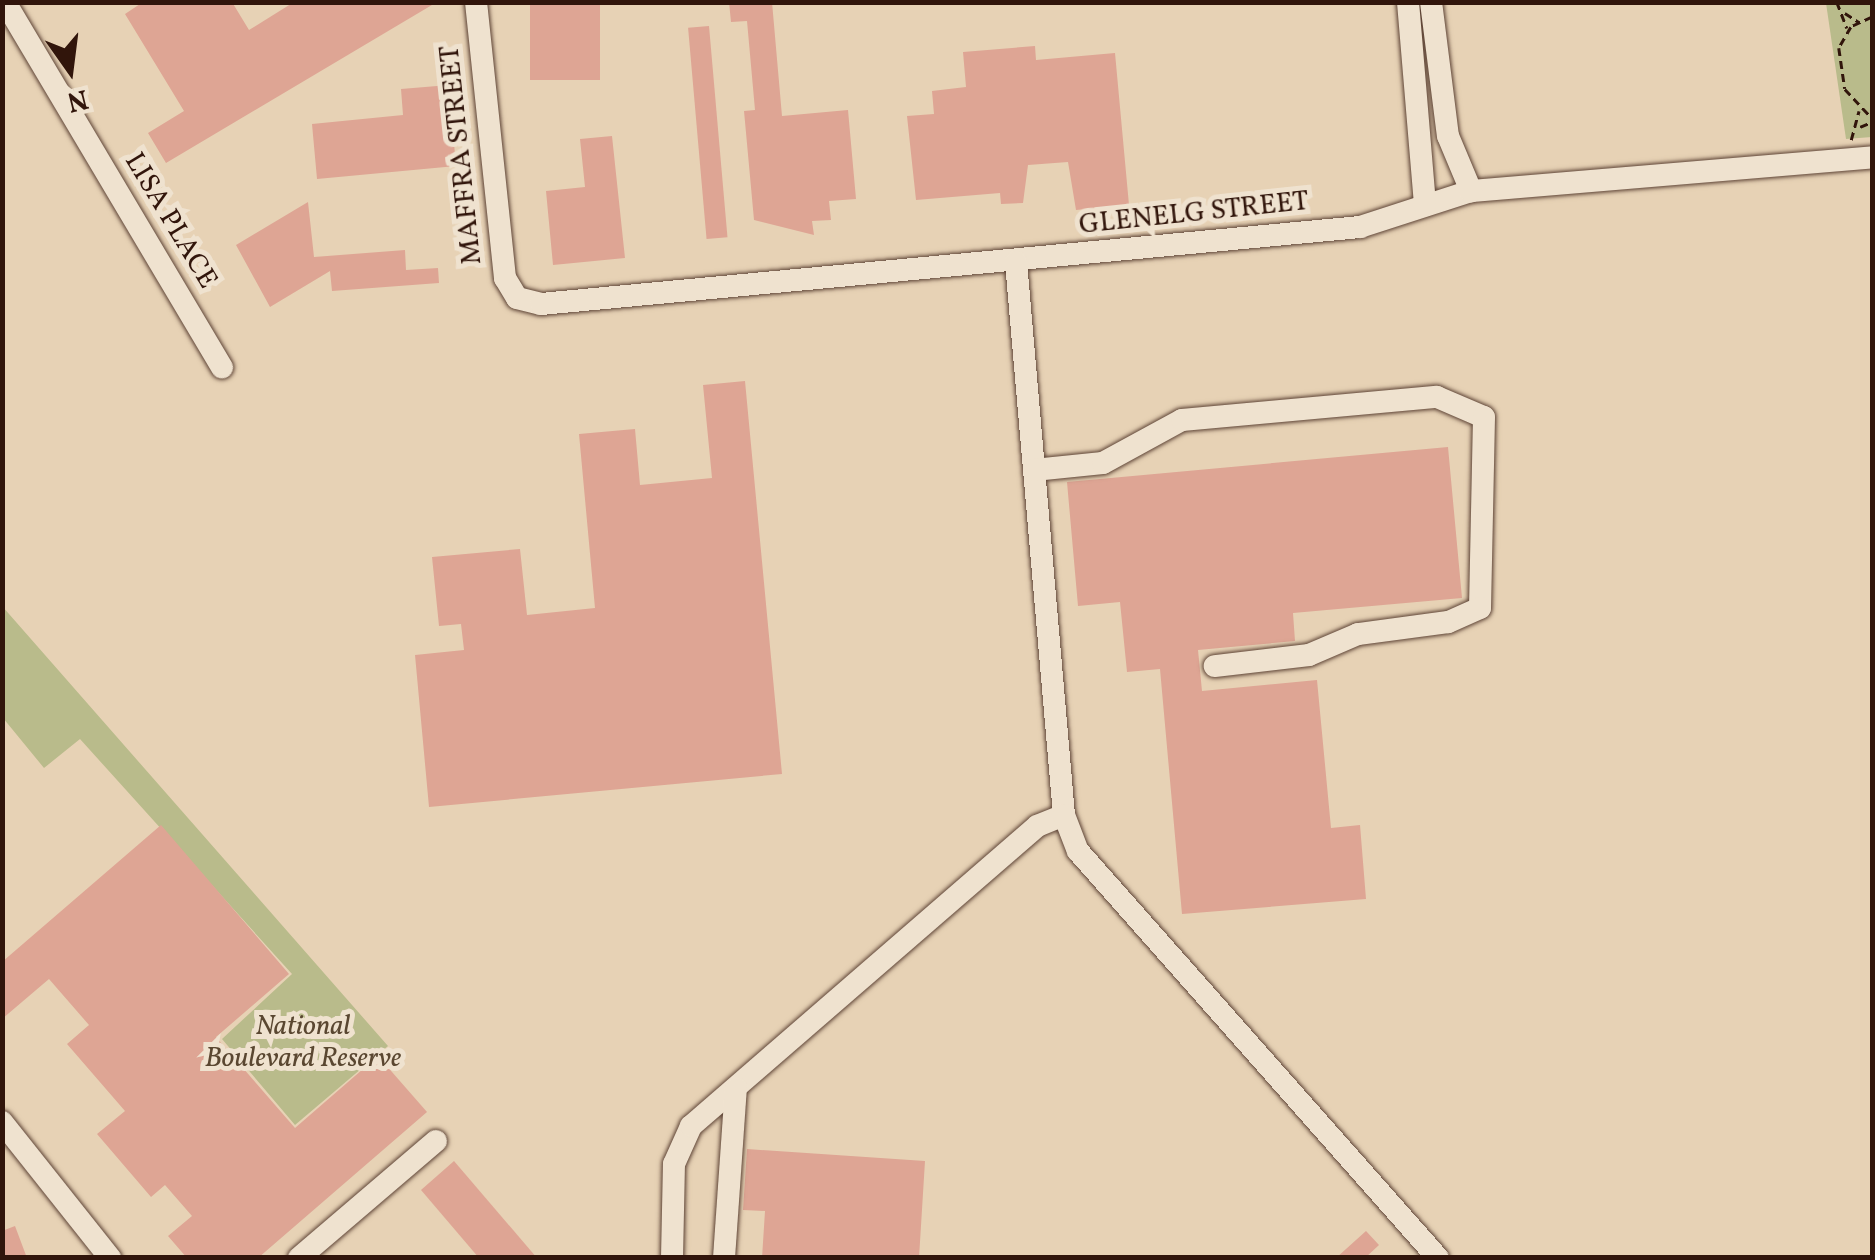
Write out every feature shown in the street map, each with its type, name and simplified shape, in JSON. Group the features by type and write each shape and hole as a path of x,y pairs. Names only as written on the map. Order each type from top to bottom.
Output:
{"street":[{"name":"LISA PLACE","path":"4,2 222,367"},
{"name":"MAFFRA STREET","path":"476,2 504,278 517,298"},
{"path":"1408,2 1425,206"},
{"path":"1431,2 1448,136 1471,191"},
{"name":"GLENELG STREET","path":"517,298 541,304 1360,227 1471,191 1872,157"},
{"path":"1016,262 1064,815 1078,852 1438,1258"},
{"path":"1034,470 1103,463 1182,420 1437,397 1484,417 1480,608 1448,622 1358,634 1308,655 1215,666"},
{"path":"672,1258 678,1148 736,1088 1037,826 1064,815"},
{"path":"724,1258 736,1088"},
{"path":"2,1122 110,1258"},
{"path":"299,1258 436,1141"}],"path":[{"path":"1837,2 1860,23"},
{"path":"1844,12 1842,74 1858,110 1859,128"},
{"path":"1846,33 1872,17"},
{"path":"1848,145 1859,128 1872,120 1858,110"}],"green space":[{"path":"1826,3 1872,3 1872,137 1846,139"},
{"name":"National Boulevard Reserve","path":"2,606 388,1046 295,1125 222,1039 292,974 80,739 44,768 3,718"}],"building":[{"path":"143,2 232,2 249,30 294,2 437,2 166,163 148,133 184,111 125,14"},
{"path":"530,2 600,2 600,80 530,80"},
{"path":"729,2 772,2 782,116 848,110 856,199 829,201 831,220 812,221 814,235 754,220 744,111 755,110 747,21 731,22"},
{"path":"709,26 727,237 707,239 688,28"},
{"path":"1035,46 1036,60 1115,53 1129,205 1076,210 1068,162 1028,165 1023,203 1001,204 1000,193 916,200 907,116 934,114 932,91 966,87 963,52"},
{"path":"449,85 456,166 317,179 312,124 403,115 401,89"},
{"path":"612,136 625,258 553,265 546,191 585,187 580,139"},
{"path":"308,202 314,257 405,250 406,270 438,268 439,283 332,291 330,271 270,307 236,245"},
{"path":"745,381 782,774 429,807 415,655 464,650 461,624 439,626 432,557 520,549 527,615 595,608 579,434 635,429 640,485 712,478 703,385"},
{"path":"1448,447 1462,598 1293,613 1295,641 1198,650 1202,691 1317,680 1331,828 1360,825 1366,899 1182,914 1160,669 1127,672 1120,602 1078,606 1067,482"},
{"path":"161,825 289,974 216,1037 295,1128 378,1056 427,1112 258,1258 187,1258 168,1236 192,1216 165,1185 151,1197 97,1134 125,1111 67,1044 89,1025 49,979 2,1019 2,962"},
{"path":"747,1149 925,1161 919,1258 762,1258 765,1211 743,1210"},
{"path":"454,1161 537,1258 479,1258 421,1190"},
{"path":"15,1226 27,1258 2,1258 2,1231"},
{"path":"1366,1231 1379,1245 1365,1258 1336,1258"}]}
